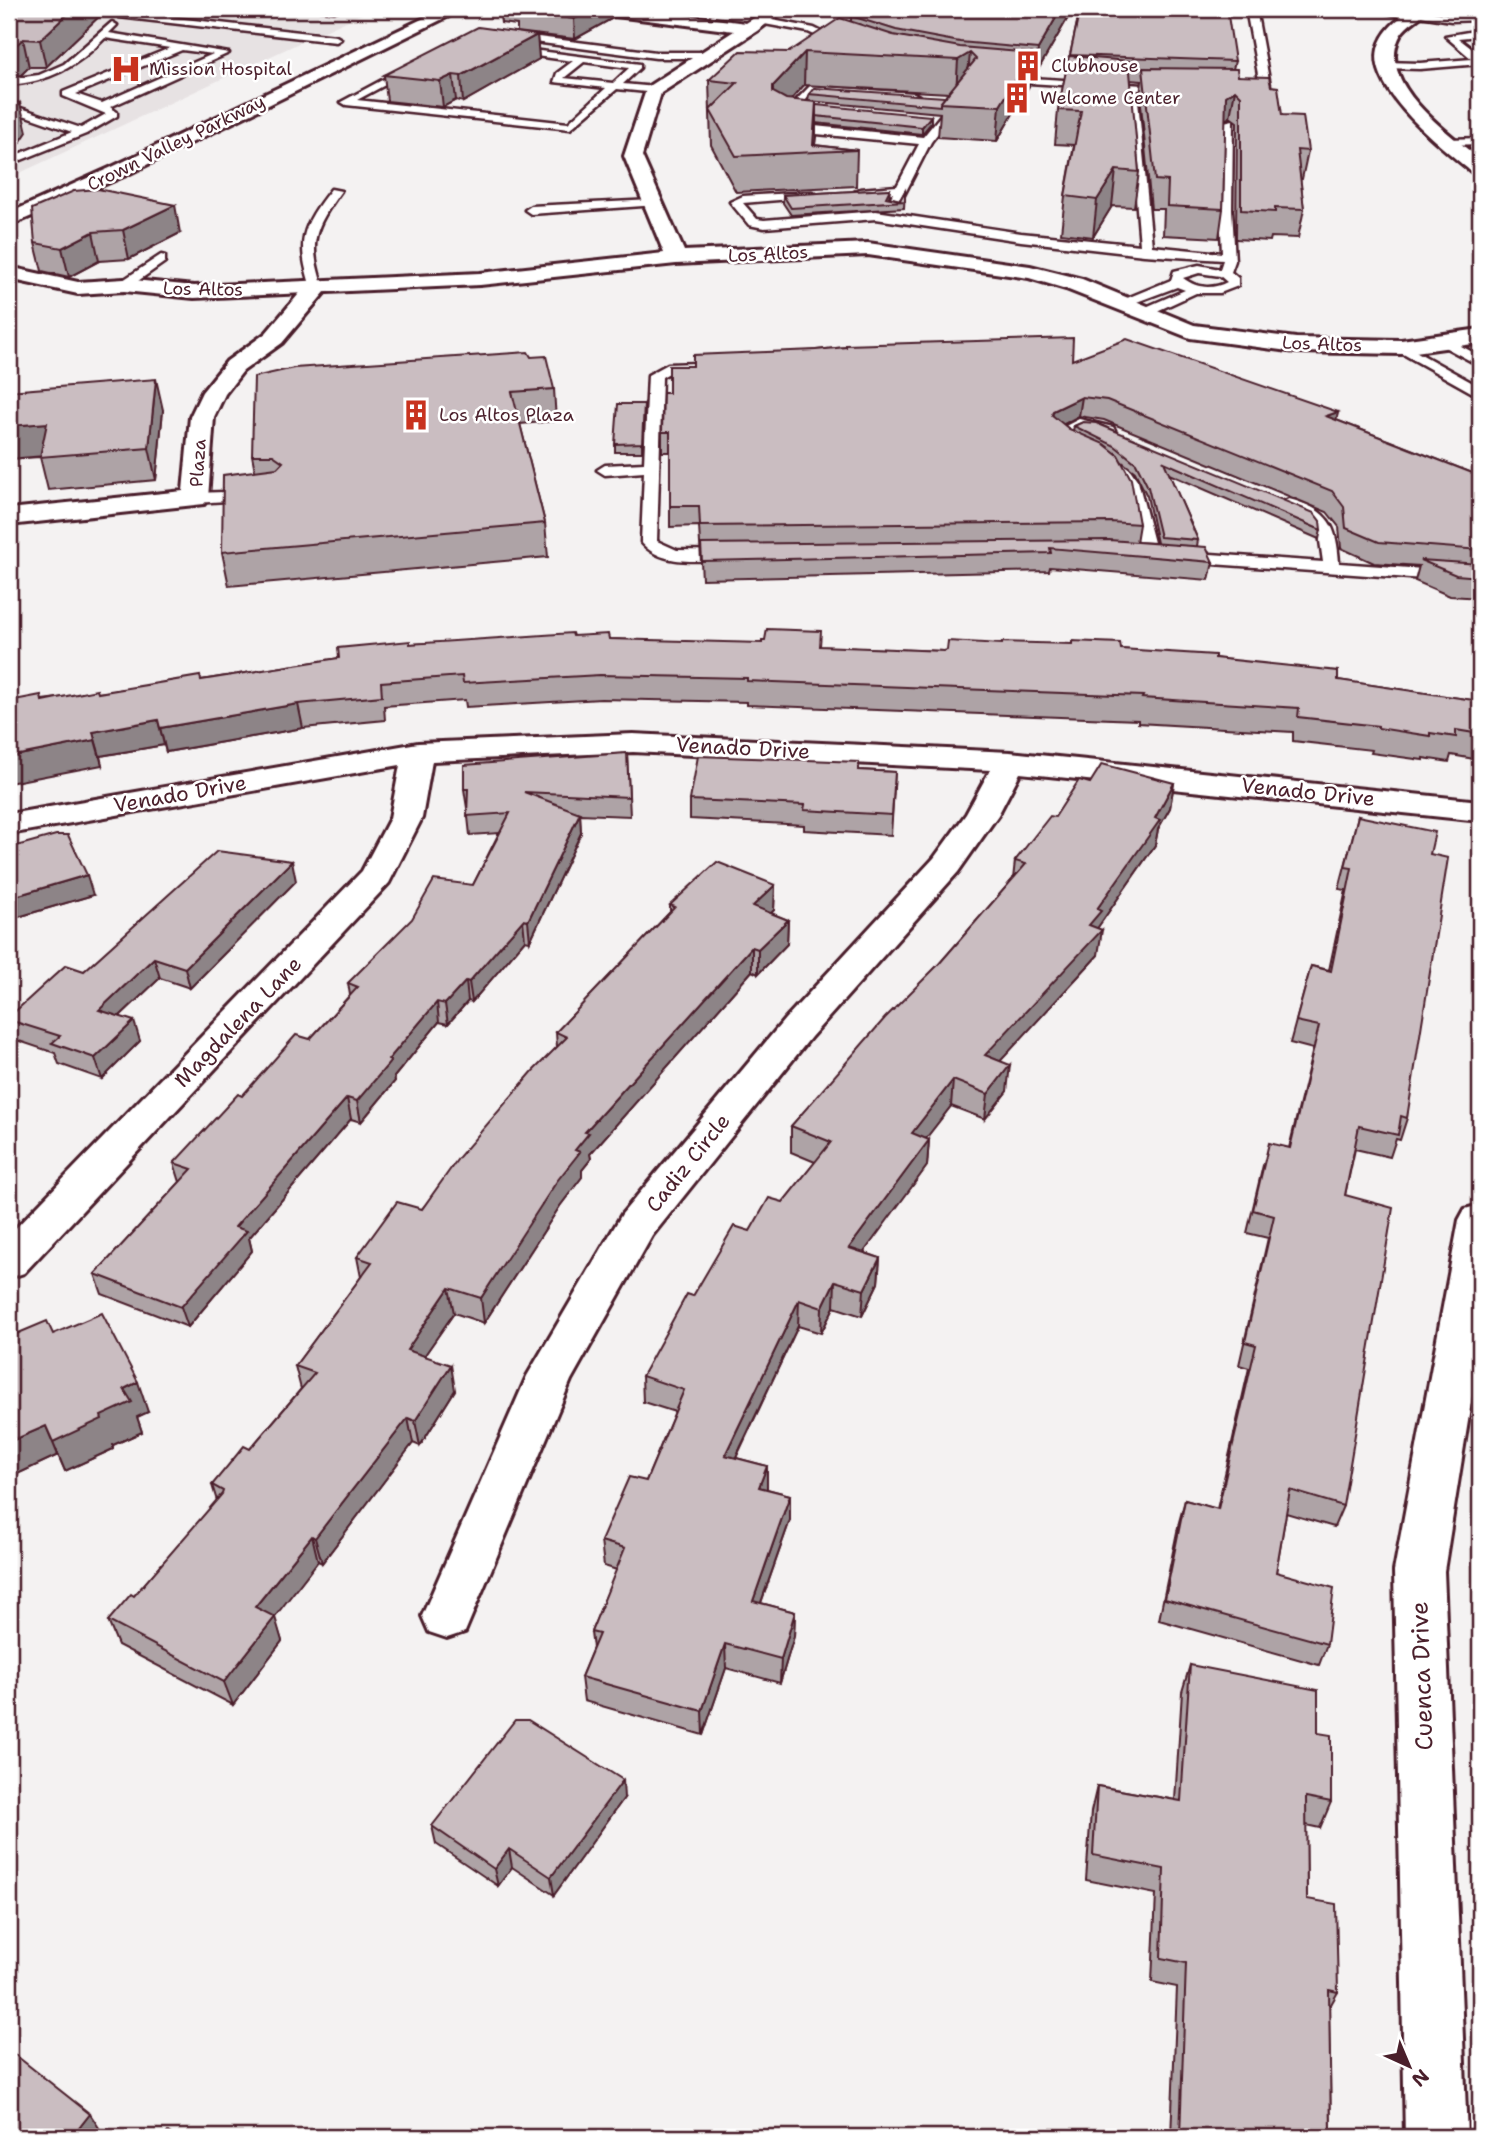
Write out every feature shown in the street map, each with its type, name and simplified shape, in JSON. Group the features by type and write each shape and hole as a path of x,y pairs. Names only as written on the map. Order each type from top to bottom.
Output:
{"street":[{"name":"Crown Valley Parkway","path":"9,220 120,171 455,9"},
{"path":"600,9 757,25"},
{"path":"662,9 757,25"},
{"path":"676,258 633,156 656,90 778,9"},
{"path":"1415,12 1389,37 1385,68 1405,101 1449,142 1477,163"},
{"name":"Los Altos","path":"9,273 78,288 124,285 194,292 480,279 676,258 868,249 1030,272 1074,284 1190,331 1283,343 1401,347 1480,336"},
{"name":"Los Altos","path":"9,253 108,273 124,285"},
{"name":"Plaza","path":"9,517 195,498 202,417 214,392 235,366 274,338 317,287"},
{"name":"Venado Drive","path":"9,824 418,752 633,743 1010,762 1480,811"},
{"name":"Magdalena Lane","path":"9,1262 377,876 406,818 418,752"},
{"name":"Cadiz Circle","path":"447,1616 550,1376 637,1225 798,1028 946,865 982,815 1010,762"},
{"name":"Cuenca Drive","path":"1436,2137 1419,1571 1480,1220"}],"lane":[{"path":"1237,90 1262,90 1265,85 1251,9"},
{"path":"1377,9 1451,18 1480,17"},
{"path":"9,82 46,77 66,69 126,11 178,22 190,23 262,31 328,43 232,35 190,23"},
{"path":"178,22 206,13 222,15"},
{"path":"242,17 250,26 262,31"},
{"path":"757,25 822,37 857,51"},
{"path":"1480,33 1450,36 1480,61"},
{"path":"489,34 649,54 709,55"},
{"path":"102,107 224,53 103,35"},
{"path":"9,162 112,117 113,112 67,94 180,47"},
{"path":"496,48 637,66"},
{"path":"417,64 346,102 570,126 649,54"},
{"path":"582,59 558,80 656,90"},
{"path":"1385,68 1480,61"},
{"path":"1385,68 1480,70"},
{"path":"985,78 1182,90"},
{"path":"926,141 786,128 779,124 810,89 821,87 932,97"},
{"path":"1132,88 1146,245 1144,251"},
{"path":"891,216 899,189 926,141 962,96 946,98"},
{"path":"796,105 809,106"},
{"path":"9,107 82,132"},
{"path":"930,118 944,119"},
{"path":"1224,273 1228,257 1228,122"},
{"path":"1449,142 1480,141"},
{"path":"849,192 899,189"},
{"path":"317,287 307,259 310,224 335,191"},
{"path":"823,194 743,199 736,202 754,222 764,224 891,216 1021,237 1144,251 1228,257"},
{"path":"531,210 653,203"},
{"path":"124,285 162,259"},
{"path":"1121,303 1178,282 1197,289 1218,290 1228,288 1234,283 1232,278 1224,273 1199,269 1178,274 1178,282"},
{"path":"1144,313 1197,289"},
{"path":"1444,341 1480,362"},
{"path":"1401,347 1477,389"},
{"path":"720,366 668,368 655,375 649,542 657,551 678,555 747,554"},
{"path":"1089,453 1066,443 1059,433 1079,423 1098,425 1122,435"},
{"path":"1111,463 1122,468 1130,481 1149,554"},
{"path":"605,470 651,467"},
{"path":"195,498 269,495"},
{"path":"1270,497 1320,517 1329,529 1331,568"},
{"path":"1128,552 1480,578"}],"shaded area":[{"name":"Mission Hospital","path":"9,9 372,9 9,178"}],"building":[{"path":"9,9 73,9 40,40 23,39 9,48"},
{"path":"522,9 593,9 574,19 516,12"},
{"path":"863,9 1061,9 1038,49 960,42 896,30 851,16"},
{"path":"1080,9 1227,9 1235,61 1070,55"},
{"path":"840,18 893,35 960,47 1032,53 1000,106 940,103 976,59 970,53 958,60 805,52 773,86 773,92 786,99 816,102 813,145 857,150 736,156 710,110 737,83 709,80 740,51 789,52"},
{"path":"478,27 537,35 461,76 453,75 440,81 384,75"},
{"path":"1069,56 1129,61 1139,172 1116,170 1097,200 1065,196 1081,111 1058,110"},
{"path":"1143,68 1237,69 1238,76 1269,77 1271,86 1278,87 1282,115 1303,116 1308,151 1297,150 1304,209 1275,208 1275,212 1241,210 1241,96 1235,90 1226,96 1223,209 1167,206 1168,181 1155,180"},
{"path":"814,88 945,97 940,106 809,94"},
{"path":"9,99 20,103 9,119"},
{"path":"816,105 931,116 922,127 816,116"},
{"path":"98,189 175,205 123,230 93,232 62,248 35,243 32,209 74,191"},
{"path":"890,189 886,197 900,200 905,191 905,201 791,208 783,195"},
{"path":"1073,338 1072,360 1127,339 1338,412 1326,416 1480,476 1480,550 1379,542 1346,528 1344,507 1332,491 1107,400 1082,397 1053,411 1052,415 1069,429 1104,444 1118,455 1131,479 1139,524 1110,522 700,526 699,506 670,506 670,432 662,432 663,393 669,393 669,366 693,366 693,355 816,350 846,345"},
{"path":"528,352 531,357 546,356 554,389 512,392 545,523 222,552 223,475 277,468 283,462 273,455 252,455 254,377 294,368"},
{"path":"156,379 149,448 40,457 47,423 9,426 9,391"},
{"path":"618,404 644,404 642,443 615,444"},
{"path":"1083,422 1096,423 1314,513 1320,521 1321,530 1164,462 1198,540 1160,537 1148,487 1136,463 1115,446 1074,426"},
{"path":"1109,540 1206,547 1213,562 1050,548 1051,553 702,561 701,544"},
{"path":"1420,560 1480,564 1480,577 1456,575"},
{"path":"767,629 821,631 820,646 944,651 947,650 948,641 1002,644 1072,644 1072,641 1120,643 1121,649 1215,655 1215,658 1338,671 1338,680 1480,701 1480,734 1456,730 1456,737 1430,733 1430,736 1378,726 1298,717 1299,708 1142,698 1143,696 747,681 747,678 600,675 463,683 462,676 381,682 382,696 298,704 160,728 158,720 93,732 95,740 9,757 9,701 41,695 42,701 97,690 98,693 200,676 201,680 339,658 338,648 410,641 410,644 572,633 573,636 608,634 609,639 762,643"},
{"path":"627,753 629,797 524,792 580,813 528,921 523,920 469,982 466,981 445,1004 437,1002 357,1101 347,1098 235,1227 247,1231 181,1307 95,1274 192,1169 174,1163 238,1094 242,1096 296,1035 310,1039 358,987 348,983 412,919 434,880 473,885 510,813 467,816 468,789 464,789 464,765"},
{"path":"698,756 859,762 858,770 895,772 892,815 804,810 805,805 690,800"},
{"path":"1102,764 1174,783 1155,818 1160,820 1097,909 1101,911 1089,925 1102,930 985,1055 1010,1065 988,1094 953,1080 912,1133 929,1140 849,1248 880,1258 864,1290 835,1281 822,1308 799,1300 725,1455 767,1466 759,1487 790,1495 753,1601 795,1612 781,1659 725,1644 702,1711 581,1677 599,1634 591,1632 625,1548 601,1541 629,1477 646,1481 684,1390 642,1376 687,1294 693,1296 734,1226 750,1231 769,1198 783,1202 831,1142 791,1126 885,1018 939,964 1026,864 1015,861 1050,816 1055,817 1079,780 1090,783"},
{"path":"1358,816 1435,832 1430,854 1448,858 1407,1118 1401,1116 1398,1135 1359,1126 1345,1195 1393,1208 1343,1506 1290,1490 1276,1572 1334,1588 1327,1644 1165,1599 1185,1500 1218,1509 1256,1345 1245,1342 1274,1216 1253,1210 1269,1143 1290,1148 1319,1026 1296,1021 1311,966 1331,971 1352,868 1345,867"},
{"path":"56,835 68,835 87,875 12,897 9,890 9,848"},
{"path":"217,851 292,861 185,968 154,958 99,1010 134,1021 95,1058 52,1043 60,1036 9,1020 9,1017 66,965 84,971"},
{"path":"717,862 775,885 753,906 788,920 758,949 752,947 585,1132 589,1133 575,1150 580,1152 557,1181 481,1298 449,1288 407,1350 451,1365 415,1421 408,1418 315,1538 312,1536 255,1607 275,1617 224,1682 108,1621 131,1594 134,1596 222,1494 223,1491 212,1485 244,1446 250,1449 315,1373 295,1366 372,1262 357,1257 397,1202 422,1209 459,1157 533,1071 567,1037 556,1032 675,907 670,905"},
{"path":"102,1313 138,1382 124,1389 132,1402 53,1442 46,1426 9,1442 9,1337 47,1321 53,1334"},
{"path":"1190,1665 1318,1690 1318,1733 1331,1735 1331,1802 1306,1797 1307,1899 1336,1904 1338,1992 1329,1990 1331,2137 1180,2137 1186,1963 1161,1958 1164,1869 1093,1855 1097,1786 1181,1801"},
{"path":"515,1720 528,1720 623,1780 551,1877 509,1849 494,1869 432,1826"},
{"path":"9,2050 90,2114 72,2137 9,2137"}],"place":[{"name":"Clubhouse","path":"1028,66"},
{"name":"Mission Hospital","path":"126,69"},
{"name":"Welcome Center","path":"1017,98"},
{"name":"Los Altos Plaza","path":"416,415"}]}
